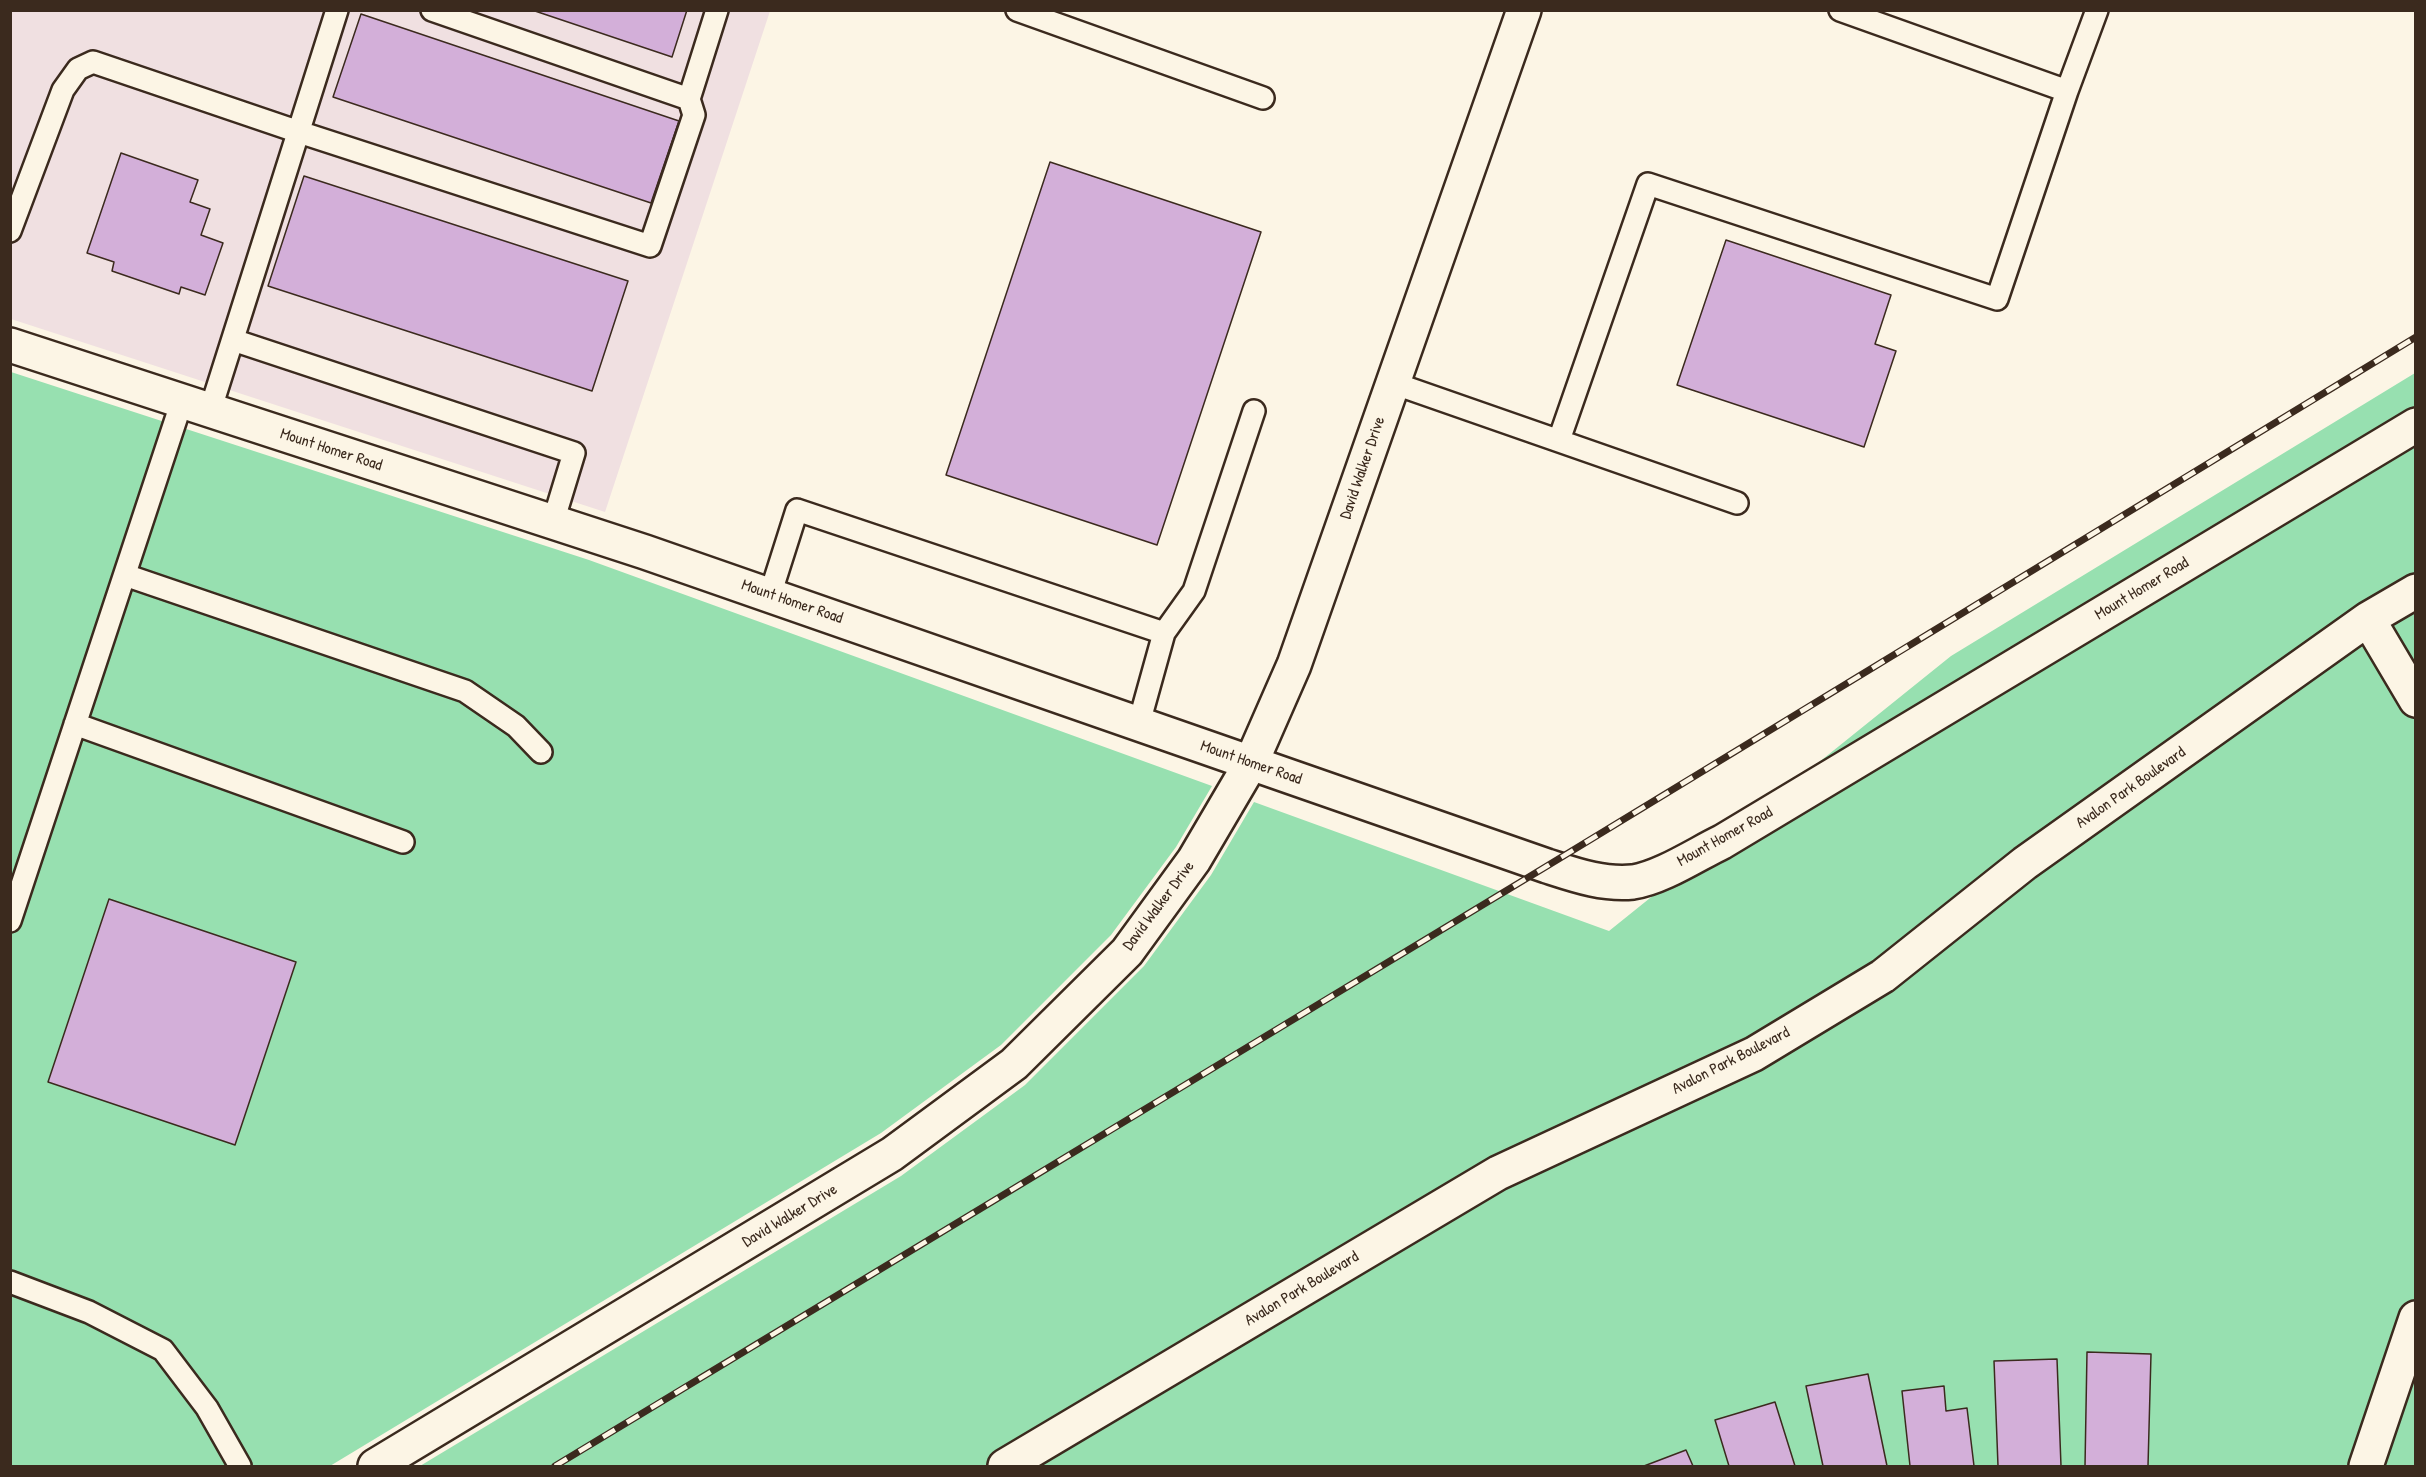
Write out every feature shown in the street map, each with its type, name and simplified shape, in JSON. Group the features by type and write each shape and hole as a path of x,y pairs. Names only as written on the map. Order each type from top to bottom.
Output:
{"street":[{"name":"David Walker Drive","path":"375,1467 892,1154 1014,1064 1126,951 1194,861 1251,763 1294,665 1524,10"},
{"name":"Mount Homer Road","path":"10,345 770,595 1558,870 1591,880 1634,882 1659,873 1722,842 2415,424"},
{"name":"Avalon Park Boulevard","path":"1005,1467 1498,1173 1754,1054 1883,976 2025,862 2367,619 2415,591"},
{"path":"2367,619 2415,700"},
{"path":"2366,1467 2415,1318"}],"lane":[{"path":"10,921 125,575 196,406 233,340 338,10"},
{"path":"432,10 689,99"},
{"path":"10,231 63,90 78,69 93,62 299,132 650,246 694,116 689,99 717,10"},
{"path":"1017,10 1263,98"},
{"path":"1840,10 1873,16 2067,92"},
{"path":"1559,441 1648,184 1996,299 2097,10"},
{"path":"233,340 574,453 553,522"},
{"path":"1394,383 1737,503"},
{"path":"1139,723 1164,633 1194,591 1254,411"},
{"path":"770,595 797,510 1164,633"},
{"path":"125,575 465,691 516,726 541,752"},
{"path":"75,724 403,842"},
{"path":"10,1282 89,1312 163,1350 207,1408 240,1467"}],"shaded area":[{"path":"11,11 770,11 605,512 11,319"}],"green space":[{"path":"11,372 589,560 1212,786 1176,847 1111,935 1001,1045 881,1133 330,1466 11,1466"},
{"path":"2415,373 2415,1466 420,1466 901,1176 1025,1085 1144,966 1211,875 1254,802 1609,931 1951,656"}],"building":[{"path":"532,10 687,10 672,57"},
{"path":"361,14 679,121 651,203 333,97"},
{"path":"121,153 198,180 190,202 210,209 201,235 223,243 205,295 181,287 179,294 112,271 114,262 87,253"},
{"path":"1050,162 1261,232 1157,545 946,475"},
{"path":"304,176 628,281 592,391 268,286"},
{"path":"1726,240 1891,295 1875,344 1896,351 1864,447 1677,385"},
{"path":"109,899 296,962 235,1145 48,1082"},
{"path":"2087,1352 2151,1354 2148,1466 2085,1466"},
{"path":"2057,1359 2061,1466 1998,1466 1994,1361"},
{"path":"1868,1374 1887,1466 1823,1466 1806,1386"},
{"path":"1944,1386 1946,1411 1967,1408 1974,1466 1910,1466 1902,1391"},
{"path":"1775,1402 1795,1466 1729,1466 1715,1420"},
{"path":"1686,1450 1693,1466 1644,1466"}],"railway":[{"path":"555,1466 2416,337"}]}
